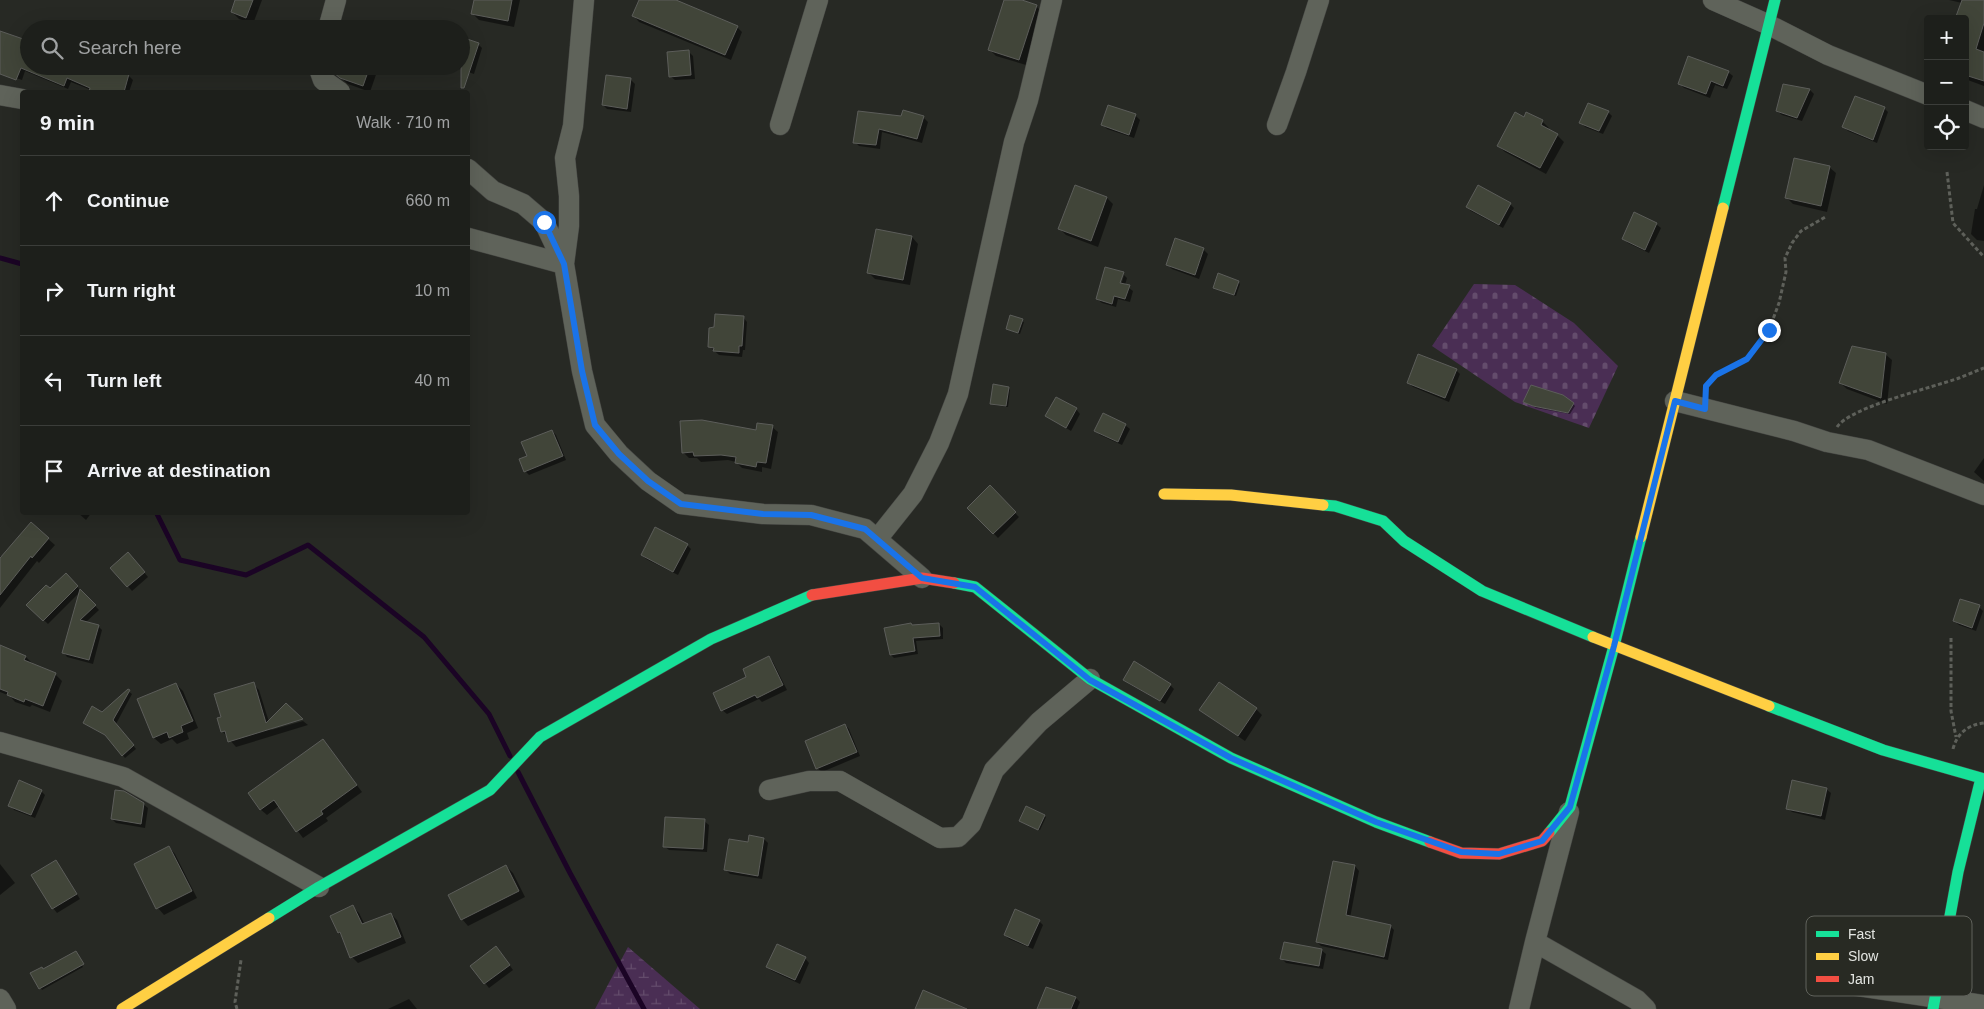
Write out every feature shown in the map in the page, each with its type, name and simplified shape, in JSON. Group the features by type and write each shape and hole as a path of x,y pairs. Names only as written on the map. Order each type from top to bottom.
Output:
{"main road":[{"path":"122,1009 319,887 490,790 540,737 712,639 809,596 922,578 975,587 1090,680 1231,758 1376,822 1461,852 1499,854 1542,841 1570,807 1614,646 1775,0"},
{"path":"1164,494 1231,494 1335,506 1383,521 1404,541 1482,591 1614,646 1883,750 1982,778 1958,872 1950,916"}],"street":[{"path":"330,20 336,0"},
{"path":"564,264 569,226 569,196 565,158 573,126 584,0"},
{"path":"780,125 818,0"},
{"path":"878,538 913,494 939,443 958,394 1014,142 1028,100 1052,0"},
{"path":"1277,125 1320,0"},
{"path":"1713,0 1768,24 1828,55 1924,93"},
{"path":"321,75 323,80 337,90"},
{"path":"0,95 20,98"},
{"path":"1969,112 1984,118"},
{"path":"470,171 493,191 523,204 544,222 564,264 582,371 595,425 619,454 648,481 681,504 763,514 811,515 865,529 878,538 922,578"},
{"path":"470,239 564,264"},
{"path":"1675,401 1827,442 1868,450 1984,495"},
{"path":"769,790 810,781 840,781 940,838 958,837 971,824 994,770 1039,722 1090,680"},
{"path":"0,742 123,777 319,887"},
{"path":"1520,1009 1535,942 1570,807"},
{"path":"1535,942 1637,1000 1646,1009"},
{"path":"1899,996 1934,1003 1984,1005"},
{"path":"0,999 6,1009"}],"path":[{"path":"1947,172 1953,223 1984,257"},
{"path":"1705,409 1706,386 1716,375 1747,359 1769,330 1779,303 1786,272 1785,258 1792,243 1800,231 1827,216"},
{"path":"1827,442 1840,422 1862,411 1984,368"},
{"path":"1947,769 1956,737 1951,711 1951,638"},
{"path":"1956,737 1973,724 1984,722"},
{"path":"237,1009 236,1002 242,955"}],"green space":[{"path":"1474,284 1515,285 1574,323 1618,366 1589,428 1515,402 1432,346"},
{"path":"628,947 700,1009 595,1009"}],"building":[{"path":"235,0 253,0 246,18 231,12"},
{"path":"474,0 512,0 508,21 471,14"},
{"path":"639,0 676,0 738,26 725,55 632,16"},
{"path":"1004,0 1022,0 1037,5 1019,60 988,50"},
{"path":"1962,0 1984,0 1984,23 1976,49 1984,52 1984,81 1969,76 1969,15 1956,15"},
{"path":"0,31 20,38 20,70 16,80 0,74"},
{"path":"470,40 479,43 470,70"},
{"path":"689,50 691,75 669,77 667,52"},
{"path":"1688,56 1729,71 1723,86 1711,81 1706,94 1678,84"},
{"path":"38,75 129,75 125,90 90,90 90,88 67,78 64,86"},
{"path":"336,75 367,75 363,86"},
{"path":"461,75 468,75 464,88 461,88"},
{"path":"606,75 631,78 627,109 602,105"},
{"path":"1783,84 1810,89 1797,118 1776,111"},
{"path":"1855,96 1885,107 1873,140 1842,127"},
{"path":"1588,103 1609,111 1599,131 1579,123"},
{"path":"1108,105 1136,114 1129,135 1101,125"},
{"path":"903,110 924,116 917,139 879,129 876,145 853,143 858,111 901,116"},
{"path":"1515,112 1524,117 1526,112 1543,120 1541,125 1558,134 1540,168 1497,146"},
{"path":"1794,158 1830,166 1821,206 1785,198"},
{"path":"1075,185 1107,197 1091,241 1058,229"},
{"path":"1478,185 1511,203 1499,225 1466,207"},
{"path":"1634,212 1657,223 1645,250 1622,239"},
{"path":"876,229 912,236 903,280 867,273"},
{"path":"1175,238 1204,248 1195,275 1166,265"},
{"path":"1105,267 1124,272 1120,283 1130,285 1125,299 1114,296 1112,304 1096,299"},
{"path":"1218,273 1239,281 1234,295 1213,288"},
{"path":"715,314 744,316 742,346 739,346 739,353 713,351 714,348 708,347 709,328 714,327"},
{"path":"1010,315 1023,319 1018,333 1006,329"},
{"path":"1852,346 1886,353 1881,398 1839,383"},
{"path":"1418,354 1457,369 1445,398 1407,383"},
{"path":"993,384 1009,387 1006,406 990,404"},
{"path":"1531,385 1563,395 1574,403 1568,413 1533,406 1523,402"},
{"path":"1056,397 1077,408 1066,428 1045,416"},
{"path":"1103,413 1126,424 1118,442 1094,431"},
{"path":"702,420 756,430 757,423 773,425 766,463 757,462 756,467 735,463 736,457 721,455 694,456 693,452 682,453 680,421"},
{"path":"552,430 563,456 524,472 519,459 527,456 521,442"},
{"path":"990,485 1016,512 993,534 967,508"},
{"path":"31,522 49,538 32,558 31,556 0,595 0,558"},
{"path":"655,527 688,544 673,572 641,555"},
{"path":"128,552 145,572 127,587 110,568"},
{"path":"66,573 78,586 43,621 26,605 46,585 50,588"},
{"path":"80,589 96,605 80,620 99,625 89,660 62,653"},
{"path":"1960,599 1980,605 1972,628 1953,621"},
{"path":"911,623 912,625 939,623 940,636 913,638 915,651 890,655 884,628"},
{"path":"0,645 26,656 24,660 56,673 43,706 25,699 24,702 7,695 8,692 0,689"},
{"path":"769,656 783,685 757,698 755,695 721,711 713,693 746,677 743,669"},
{"path":"1134,661 1171,684 1160,701 1123,680"},
{"path":"254,682 266,723 286,703 303,719 228,742 225,731 221,732 217,718 221,717 214,694"},
{"path":"1219,682 1257,708 1238,736 1199,710"},
{"path":"176,683 193,721 181,726 183,732 169,738 167,732 153,738 137,699"},
{"path":"128,689 130,690 113,720 134,745 122,756 105,735 83,723 92,706 102,712"},
{"path":"845,724 857,752 816,769 805,741"},
{"path":"323,739 357,785 321,811 323,814 296,832 274,800 260,810 248,793"},
{"path":"19,780 42,790 31,815 8,806"},
{"path":"1792,780 1827,788 1821,816 1786,809"},
{"path":"115,790 124,791 144,803 141,824 111,819"},
{"path":"1026,806 1045,815 1038,830 1019,821"},
{"path":"665,817 705,819 703,849 663,847"},
{"path":"749,835 764,838 758,876 724,870 729,839 748,842"},
{"path":"169,846 192,891 156,909 134,864"},
{"path":"56,860 77,894 52,909 31,875"},
{"path":"1333,861 1355,865 1346,915 1391,925 1384,957 1316,942"},
{"path":"506,865 519,891 461,920 448,895"},
{"path":"353,905 362,924 391,913 401,937 350,958 340,932 338,933 330,916"},
{"path":"1015,909 1040,920 1028,946 1004,935"},
{"path":"1284,942 1322,949 1319,966 1280,959"},
{"path":"777,944 806,957 795,980 766,967"},
{"path":"496,946 510,965 484,984 470,966"},
{"path":"76,951 84,964 39,989 30,973 42,967 43,969"},
{"path":"1046,987 1076,997 1071,1009 1037,1009"},
{"path":"923,990 967,1009 915,1009"}],"waterway":[{"path":"0,258 20,263"},
{"path":"158,515 180,560 246,575 308,545 424,637 489,714 510,756"},
{"path":"518,772 644,1009"}],"traffic: fast":[{"path":"1723,208 1775,0"},
{"path":"1323,505 1335,506 1383,521 1404,541 1482,591 1593,637"},
{"path":"1549,833 1570,807 1614,646 1641,537"},
{"path":"954,583 975,587 1090,679 1231,758 1376,822 1430,842"},
{"path":"269,918 319,887 490,790 540,737 711,639 812,595"},
{"path":"1769,706 1883,750 1981,778 1958,872 1950,916"},
{"path":"1933,1009 1935,996"}],"traffic: slow":[{"path":"1641,537 1723,208"},
{"path":"1164,494 1231,495 1323,505"},
{"path":"1593,637 1769,706"},
{"path":"122,1009 269,918"}],"traffic: jam":[{"path":"812,595 922,578 954,583"},
{"path":"1430,842 1461,853 1499,854 1542,841 1549,833"}],"route":[{"path":"544,222 564,264 582,371 595,425 619,454 648,481 681,504 763,514 811,515 865,529 878,538 922,578 975,587 1090,680 1231,758 1376,822 1461,852 1499,854 1542,841 1570,807 1614,646 1675,401 1705,409 1706,386 1716,375 1747,359 1769,330"}]}
